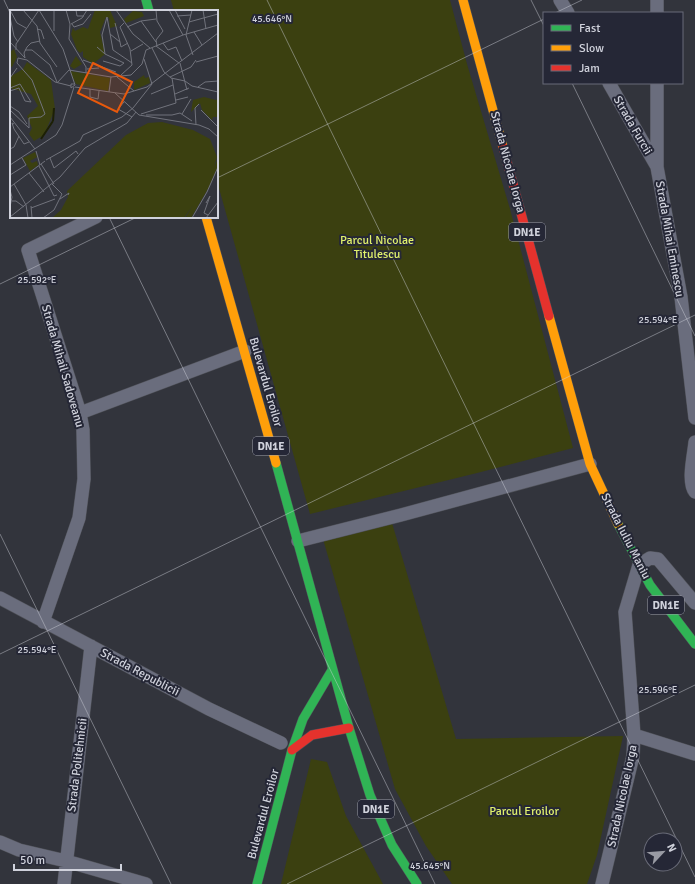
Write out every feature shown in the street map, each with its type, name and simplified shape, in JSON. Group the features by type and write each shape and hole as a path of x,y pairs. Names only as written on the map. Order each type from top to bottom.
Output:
{"main road":[{"path":"146,0 149,10"},
{"name":"Strada Nicolae Iorga","path":"463,0 590,464"},
{"name":"Bulevardul Eroilor","path":"206,218 298,541 332,670 370,795 392,845 417,884"},
{"name":"Strada Iuliu Maniu","path":"590,464 621,531 650,585 695,644"},
{"name":"Bulevardul Eroilor","path":"257,884 287,747 332,670"},
{"path":"287,747 312,735 349,728"}],"street":[{"path":"560,0 567,12"},
{"path":"657,0 657,12"},
{"name":"Strada Furcii","path":"610,84 657,167"},
{"name":"Strada Mihai Eminescu","path":"657,84 657,167 680,297 695,418"},
{"name":"Strada Mihail Sadoveanu","path":"43,622 78,518 84,479 80,413 28,250 94,218"},
{"path":"80,413 245,352"},
{"path":"695,442 691,476 693,489 695,492"},
{"path":"298,541 590,464"},
{"path":"639,565 650,558 658,559 695,603"},
{"name":"Strada Nicolae Iorga","path":"602,884 633,756 634,735 625,612 639,565"},
{"name":"Strada Republicii","path":"0,598 209,709 287,747"},
{"name":"Strada Politehnicii","path":"64,884 91,646"},
{"path":"634,735 695,754"},
{"path":"0,842 19,850 66,861 146,884"}],"green space":[{"name":"Parcul Nicolae Titulescu","path":"171,0 450,0 467,64 510,209 573,448 310,514 218,185 218,10 174,10"},
{"name":"Parcul Eroilor","path":"392,523 456,739 623,736 597,855 587,884 452,884 426,846 395,789 323,539"},
{"path":"311,759 327,762 346,816 383,884 281,884"}],"traffic: fast":[{"path":"146,0 149,10"},
{"path":"276,463 349,728 370,795 392,845 417,884"},
{"path":"618,524 650,585 695,644"},
{"path":"257,884 292,750 303,719 332,670"}],"traffic: slow":[{"path":"463,0 503,147"},
{"path":"206,218 276,463"},
{"path":"549,316 590,464 618,524"}],"traffic: jam":[{"path":"503,147 549,316"},
{"path":"292,750 312,735 349,728"}]}
